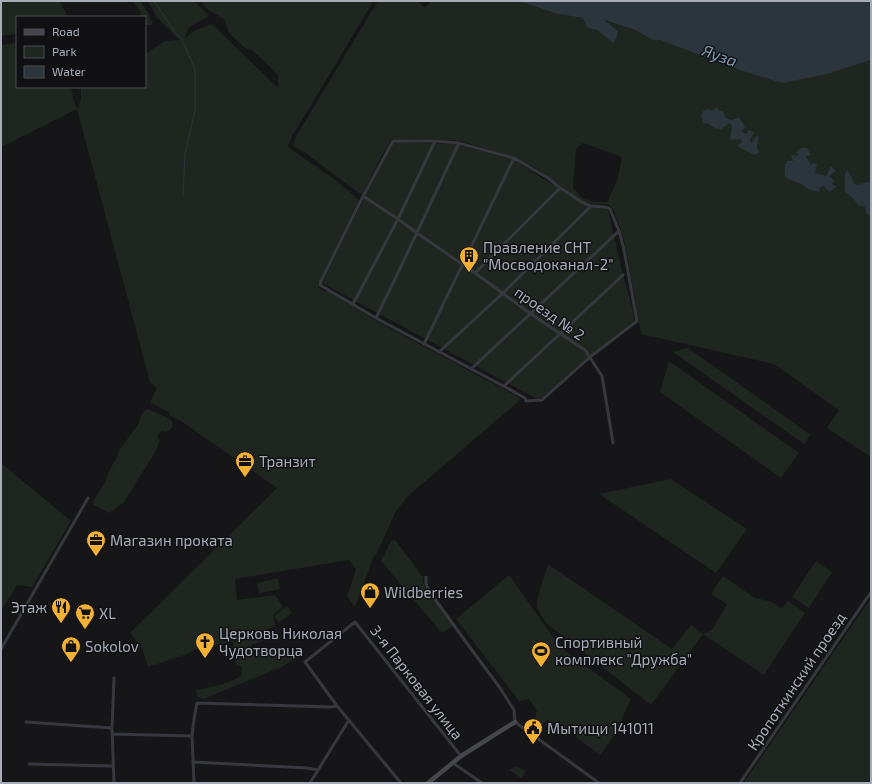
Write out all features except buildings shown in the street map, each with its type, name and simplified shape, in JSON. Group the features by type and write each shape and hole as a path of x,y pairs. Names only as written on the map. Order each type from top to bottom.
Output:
{"street":[{"path":"393,141 435,141 458,143 514,158 548,178 580,202 610,209 619,231 624,250 637,321 590,356 542,400 526,401 525,398 504,386 376,318 320,285 363,196 393,141"},
{"path":"353,304 398,219 435,141"},
{"path":"376,318 458,145"},
{"path":"424,344 514,158"},
{"path":"474,273 560,188"},
{"name":"проезд № 2","path":"363,196 585,350 602,376 613,443"},
{"path":"439,352 503,294 592,206"},
{"path":"470,369 619,231"},
{"path":"504,386 623,275"},
{"path":"1,649 88,498"},
{"path":"426,577 426,584 430,591 500,688 514,710 515,722 599,783"},
{"name":"Кропоткинский проезд","path":"740,783 871,592"},
{"name":"3-я Парковая улица","path":"337,706 305,662 355,622 461,756"},
{"path":"114,678 112,728 114,783"},
{"path":"194,783 192,736 197,703 337,706 401,783"},
{"path":"310,783 349,720"},
{"path":"26,722 112,728"},
{"path":"428,783 461,756 515,722"},
{"path":"112,734 192,736"},
{"path":"193,762 307,768 318,770"},
{"name":"3-я Парковая улица","path":"453,763 482,783"},
{"path":"29,764 113,766"}],"green space":[{"path":"1,1 60,2 67,16 16,16 16,34 1,36"},
{"path":"133,1 140,1 153,22 151,25 146,25 146,16 140,16 141,13"},
{"path":"148,1 194,1 209,16 188,28 185,38 196,30 212,24 278,88 278,75 261,58 251,50 246,49 229,33 224,19 208,10 200,1 372,1 292,136 288,147 334,179 357,198 358,201 321,278 318,285 319,288 324,291 328,291 373,319 520,398 519,401 408,496 396,511 376,555 374,556 355,607 347,596 356,570 349,560 235,579 237,600 275,595 283,607 273,615 275,626 240,640 197,649 148,667 142,648 130,633 277,488 181,421 169,415 170,413 150,402 157,388 150,382 77,109 1,147 1,45 16,43 16,88 71,88 74,101 78,109 81,98 81,88 146,88 146,53 165,41 179,40 157,18"},
{"path":"378,1 419,1 420,4 425,7 432,1 518,1 558,14 583,18 587,28 597,30 613,43 602,20 635,30 653,40 660,40 827,74 871,60 871,457 827,428 839,410 774,364 641,334 626,249 613,209 608,204 593,204 581,201 539,170 514,157 460,141 434,139 392,139 362,194 304,152 293,146 298,133","holes":["712,111 719,111 731,120 739,117 742,132 747,134 753,144 742,143 730,123 714,128 707,123 703,124 701,116","583,143 622,157 617,181 607,202 593,202 582,198 573,188 576,148","796,152 806,156 815,173 826,176 832,167 829,176 831,184 837,185 819,186 819,192 810,190 785,177 785,165 787,161 794,161 800,156"]},
{"path":"394,142 453,144 513,159 561,190 565,191 580,203 593,208 605,208 608,210 635,320 593,353 542,398 537,399 322,283 362,202"},
{"path":"688,348 811,435 804,444 673,352"},
{"path":"669,361 799,453 781,478 660,392"},
{"path":"148,409 172,421 173,426 170,430 166,432 162,431 158,434 160,441 154,454 124,502 110,513 93,505 93,501 106,481 108,473 120,449 139,423 143,413"},
{"path":"1,463 71,521 32,587 17,585 1,611"},
{"path":"671,479 747,529 716,573 599,494"},
{"path":"395,540 423,577 422,581 428,592 453,626 442,633 381,561 391,541"},
{"path":"816,561 832,572 809,608 792,597"},
{"path":"548,564 672,649 691,625 703,634 651,705 546,623 537,608 538,596"},
{"name":"Спортивный комплекс \"Дружба\"","path":"509,575 560,647 631,699 614,736 600,755 557,723 547,720 541,726 534,720 537,711 529,699 519,701 456,619"},
{"path":"723,576 755,598 773,602 782,609 788,601 805,613 764,675 703,634 712,630 727,604 711,594"},
{"path":"278,578 280,589 259,593 257,583"},
{"path":"871,598 871,783 744,783 747,778"},
{"path":"287,606 292,613 279,623 274,616"},
{"path":"265,631 265,640 251,645 253,655 261,648 301,654 284,666 203,699 197,696 196,690 226,683 242,675 242,667 236,665 233,642 243,641"},
{"path":"516,766 526,771 521,778 509,770"}],"water":[{"name":"Яуза","path":"518,1 871,1 871,60 827,74 782,83 743,71 660,40 653,40 635,30 604,20 618,31 616,39 613,43 597,30 587,28 583,18 558,14"},
{"path":"717,107 719,111 723,111 725,117 731,120 739,117 745,127 742,132 747,134 748,130 754,132 750,140 752,143 755,137 759,136 757,147 759,153 754,155 737,146 742,143 740,139 730,140 732,127 730,123 721,129 714,128 707,123 703,124 701,116 703,111 708,109 712,111"},
{"path":"801,148 807,148 811,155 806,156 811,165 813,163 817,164 815,173 826,176 831,166 836,171 829,176 834,180 832,184 837,186 830,192 824,186 820,187 819,192 810,190 785,177 785,165 787,161 793,161 791,155 799,156 796,152"},
{"path":"847,170 856,185 871,182 871,216 866,213 865,207 858,205 854,199 845,192 845,174"}],"waterway":[{"path":"154,1 177,35 181,38 195,69 195,110 185,154 183,196"}],"place":[{"name":"Правление СНТ \"Мосводоканал-2\"","path":"469,273"},
{"name":"Транзит","path":"245,478"},
{"name":"Магазин проката","path":"96,557"},
{"name":"Wildberries","path":"370,609"},
{"name":"Этаж","path":"61,624"},
{"name":"XL","path":"85,630"},
{"name":"Церковь Николая Чудотворца","path":"205,659"},
{"name":"Sokolov","path":"71,663"},
{"name":"Спортивный комплекс \"Дружба\"","path":"541,668"},
{"name":"Мытищи 141011","path":"533,745"}]}
